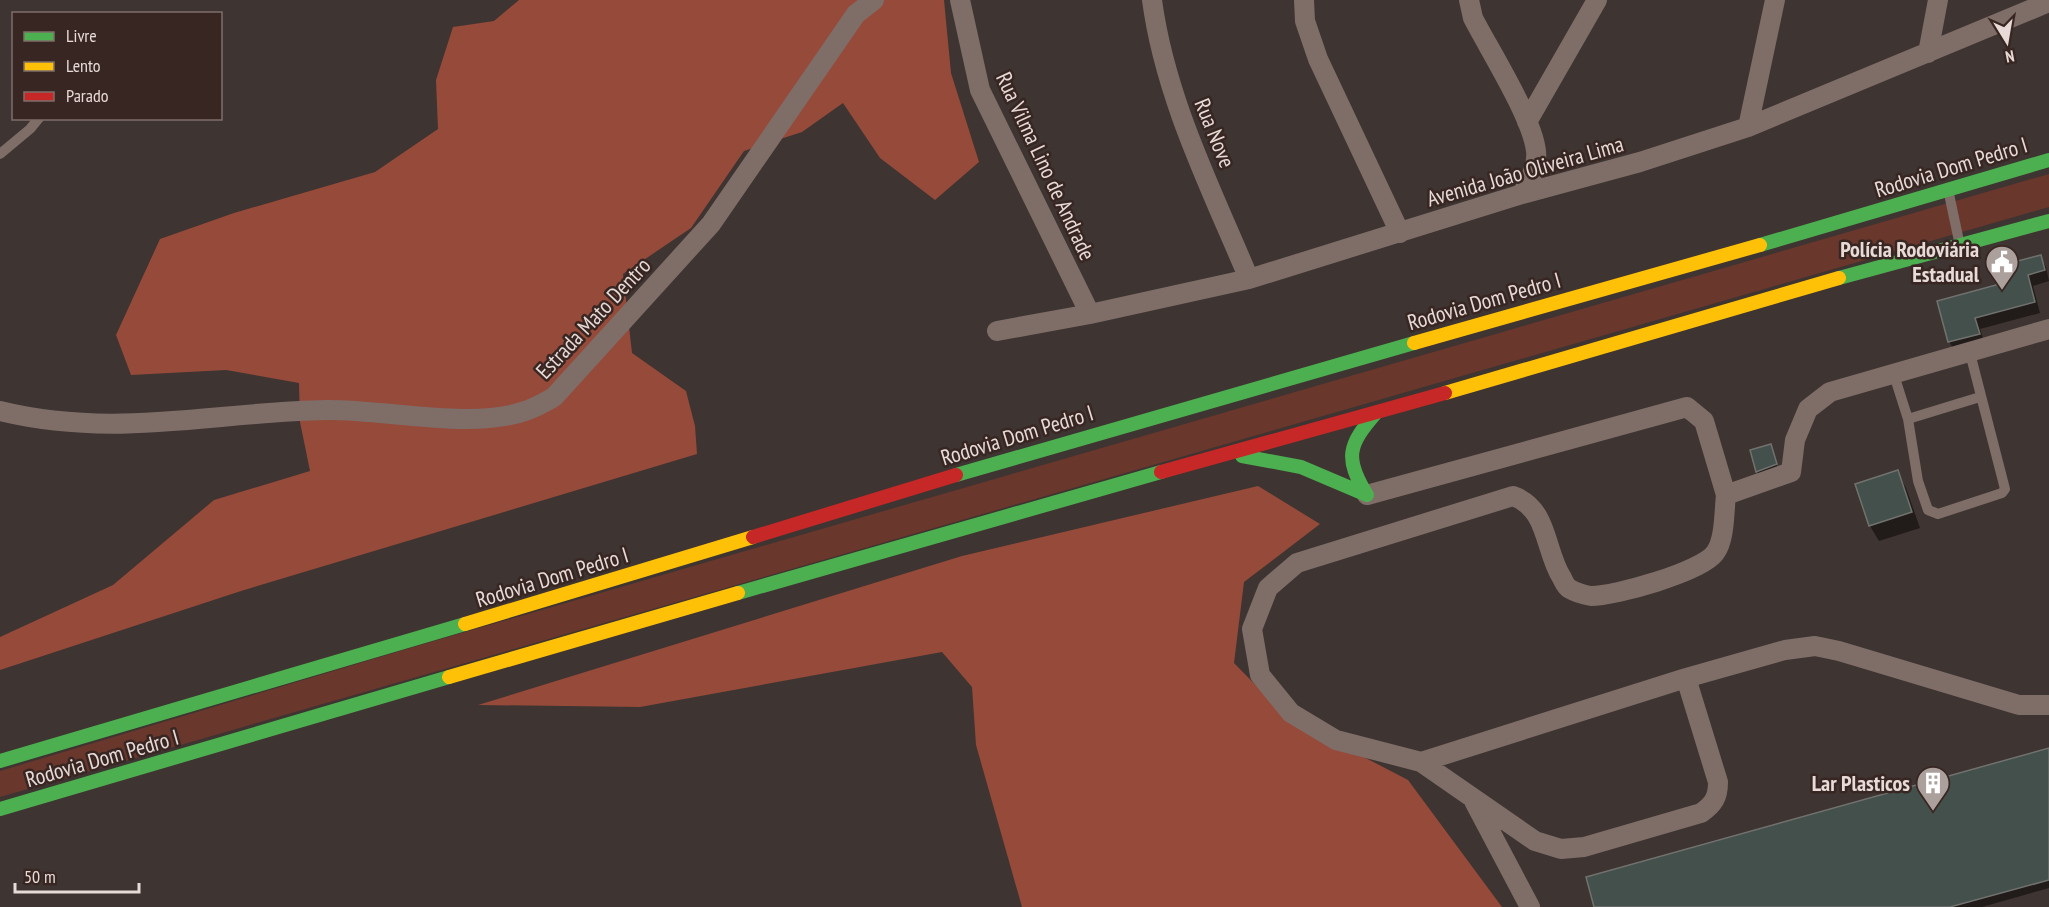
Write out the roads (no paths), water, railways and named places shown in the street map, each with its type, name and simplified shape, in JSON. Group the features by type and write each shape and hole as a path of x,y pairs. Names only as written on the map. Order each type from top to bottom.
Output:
{"highway":[{"name":"Rodovia Dom Pedro I","path":"0,761 542,602 1048,447 1948,191 2049,160"},
{"name":"Rodovia Dom Pedro I","path":"0,809 1000,516 1228,455 1960,244 2049,221"},
{"path":"1366,495 1352,472 1348,454 1354,438 1376,413"},
{"path":"1228,455 1268,459 1301,466 1366,495"}],"street":[{"name":"Estrada Mato Dentro","path":"0,411 82,424 138,425 327,410 484,419 525,412 554,397 584,367 711,224 856,14 874,0"},
{"name":"Rua Vilma Lino de Andrade","path":"960,0 980,90 1090,314"},
{"name":"Rua Nove","path":"1152,0 1163,60 1181,118 1249,279"},
{"path":"1304,0 1305,21 1318,58 1400,233"},
{"path":"1469,0 1473,18 1527,122 1536,152 1532,175 1522,194"},
{"path":"1527,122 1597,0"},
{"path":"1748,127 1775,0"},
{"path":"1928,53 1938,0"},
{"name":"Avenida João Oliveira Lima","path":"997,331 1090,314 1249,279 1522,194 1640,162 1748,127 2049,2"},
{"path":"1726,495 1791,472 1795,440 1808,409 1830,392 2049,329"},
{"path":"1366,495 1687,407 1704,421 1726,495 1721,537 1716,553 1701,565 1626,591 1589,596 1568,588 1553,565 1543,525 1533,507 1513,496 1297,563 1268,588 1252,629 1260,675 1291,713 1336,740 1421,762 1534,841 1561,849 1584,848 1701,813 1712,806 1718,795 1718,782 1686,678"},
{"path":"1421,762 1686,678 1785,650 1815,646 1839,651 2019,705 2049,705"},
{"path":"1472,798 1530,907"}],"lane":[{"path":"0,154 37,120"},
{"path":"1948,191 1960,244"},
{"path":"1894,375 1908,419 1918,481 1928,510 1938,514 2002,494 2005,489 1970,353"},
{"path":"1908,419 1980,397"}],"place":[{"name":"Polícia Rodoviária Estadual","path":"2002,291"},
{"name":"Lar Plasticos","path":"1933,812"}]}
